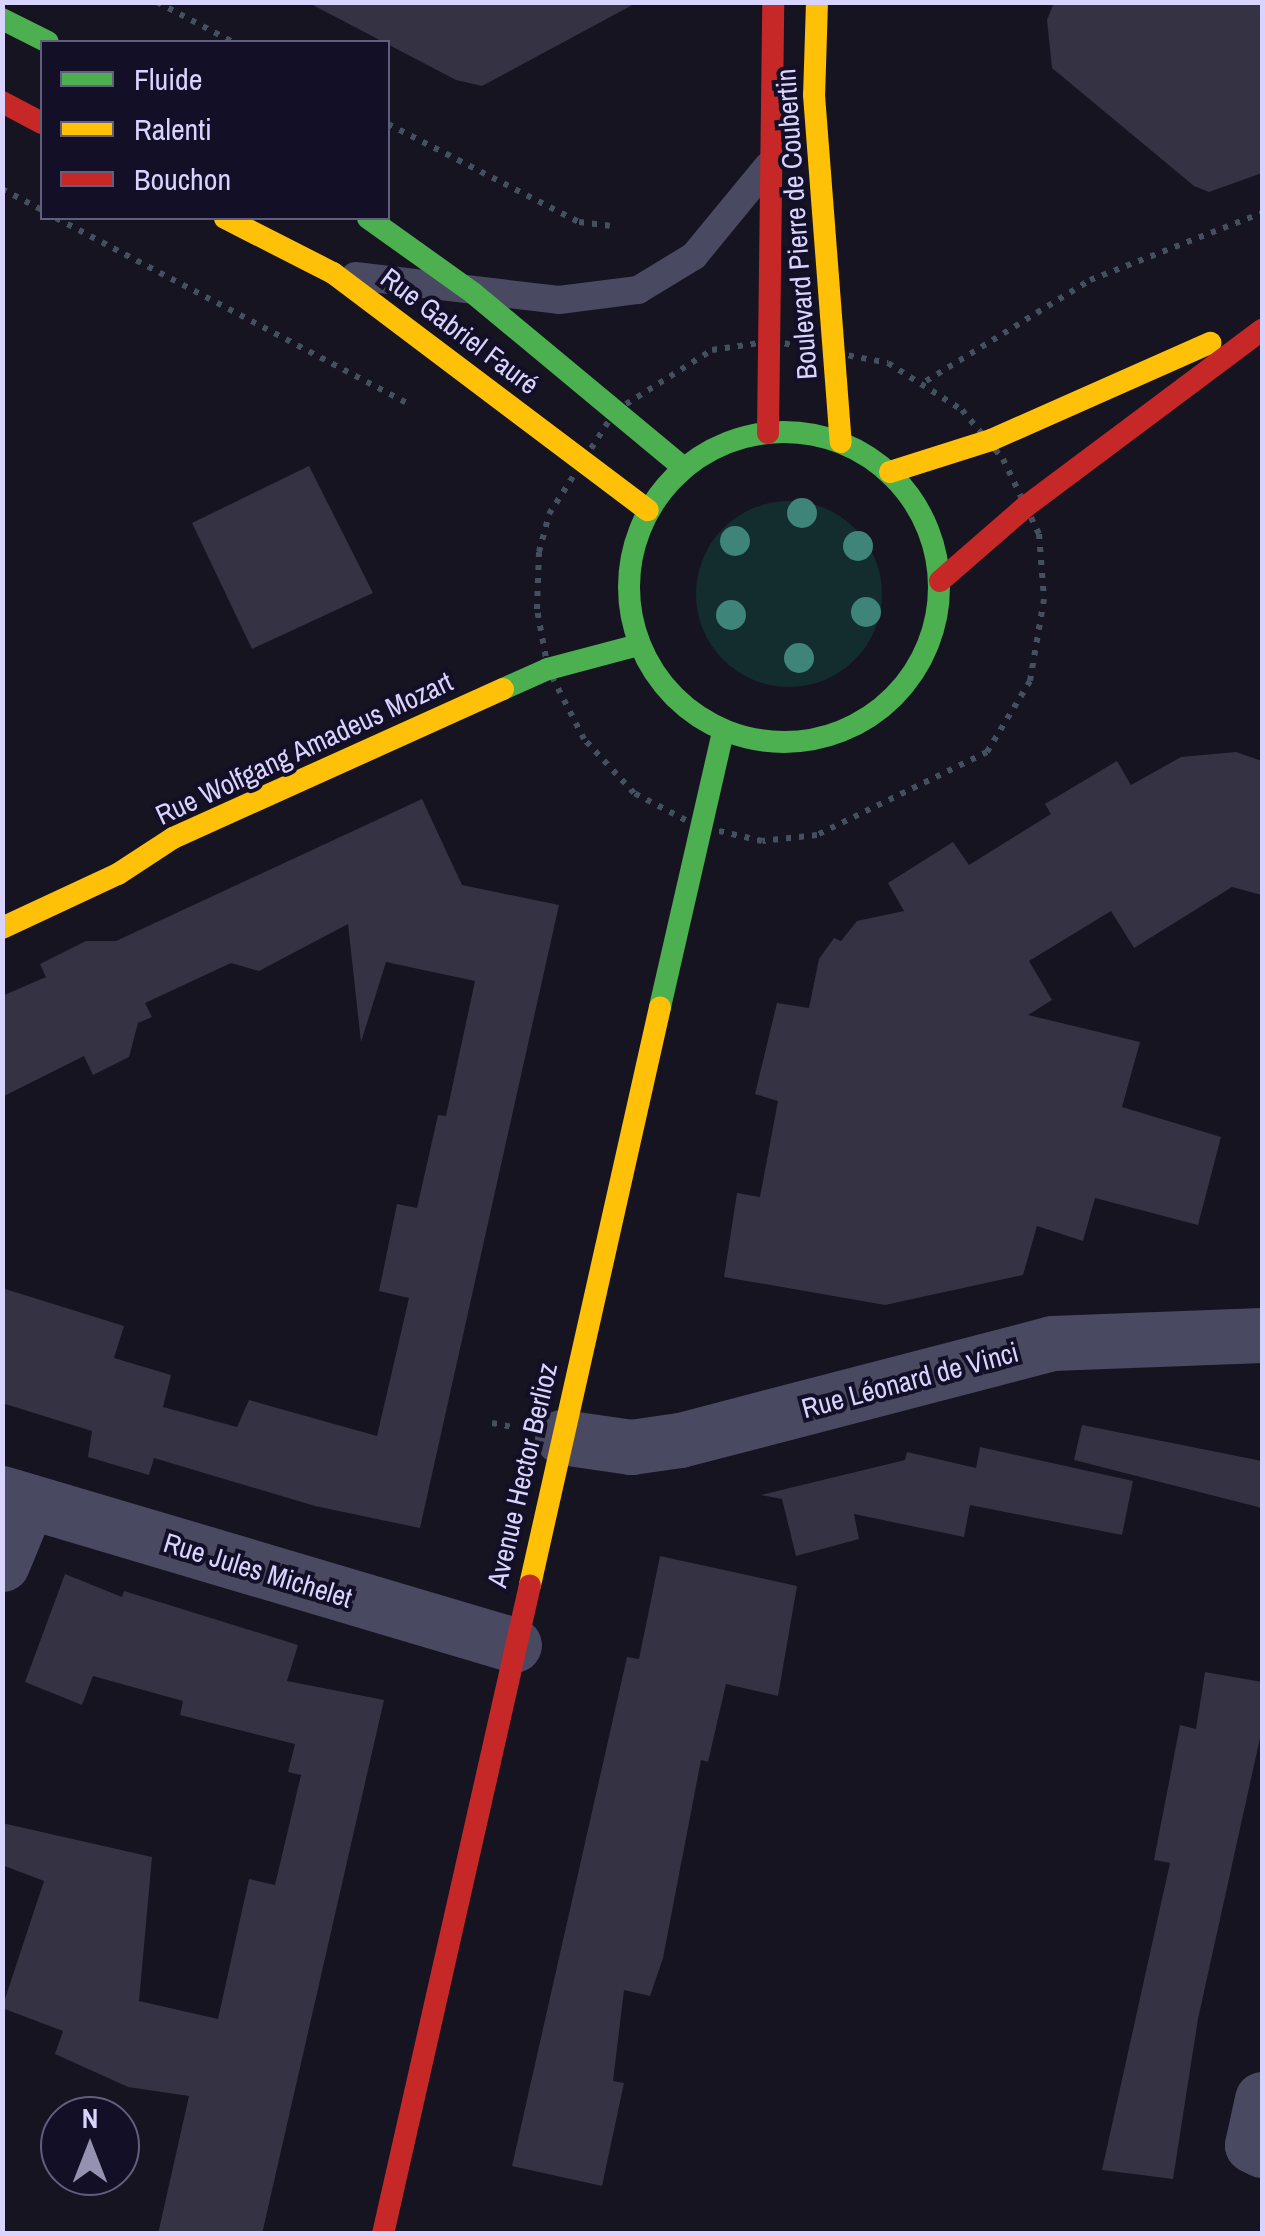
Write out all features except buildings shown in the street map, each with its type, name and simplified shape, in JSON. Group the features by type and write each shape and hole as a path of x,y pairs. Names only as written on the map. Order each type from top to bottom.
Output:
{"street":[{"name":"Boulevard Pierre de Coubertin","path":"768,433 776,155 772,2"},
{"name":"Boulevard Pierre de Coubertin","path":"817,2 814,95 841,442"},
{"path":"2,19 44,40"},
{"path":"2,102 40,122"},
{"name":"Rue Gabriel Fauré","path":"229,220 333,273 648,510"},
{"name":"Rue Gabriel Fauré","path":"371,220 473,292 684,468"},
{"path":"890,472 991,440 1262,319"},
{"path":"940,581 1025,508 1262,330"},
{"path":"768,433 841,442 890,472 916,504 934,541 940,581 936,626 919,667 878,710 811,741 766,743 722,731 688,710 659,681 639,645 628,599 632,551 648,510 684,468 738,439 768,433"},
{"name":"Rue Wolfgang Amadeus Mozart","path":"2,928 118,874 173,838 548,669 639,645"},
{"name":"Avenue Hector Berlioz","path":"383,2234 722,731"},
{"name":"Rue Léonard de Vinci","path":"562,1437 631,1448 680,1440 1052,1343 1262,1336"},
{"path":"2,1564 15,1497"},
{"name":"Rue Jules Michelet","path":"15,1497 514,1645"},
{"path":"1262,2099 1252,2145 1262,2150"}],"lane":[{"path":"333,273 559,300 638,290 694,256 776,155 814,95"}],"path":[{"path":"157,2 229,40"},
{"path":"390,125 579,222 610,226"},
{"path":"2,190 40,209"},
{"path":"926,381 1090,280 1262,213"},
{"path":"60,220 415,407"}],"green space":[{"path":"789,501 825,508 855,528 875,558 882,594 875,630 855,660 825,680 789,687 753,680 723,660 703,630 696,594 703,558 723,528 753,508"}],"traffic: fast":[{"path":"2,19 44,40"},
{"path":"371,220 473,293 684,468"},
{"path":"784,432 814,435 843,444 894,477 927,528 936,557 939,587 936,617 927,646 894,697 843,730 814,739 784,742 754,739 725,730 674,697 641,646 632,617 629,587 632,557 641,528 674,477 725,444 754,435 784,432"},
{"path":"503,689 548,669 639,645"},
{"path":"660,1007 723,731"}],"traffic: slow":[{"path":"817,2 814,95 841,442"},
{"path":"229,220 333,273 648,510"},
{"path":"890,472 991,440 1210,343"},
{"path":"2,928 118,874 173,838 503,689"},
{"path":"530,1585 660,1007"}],"traffic: jam":[{"path":"768,433 773,2"},
{"path":"2,102 40,122"},
{"path":"940,581 1025,507 1262,330"},
{"path":"383,2234 530,1585"}]}
